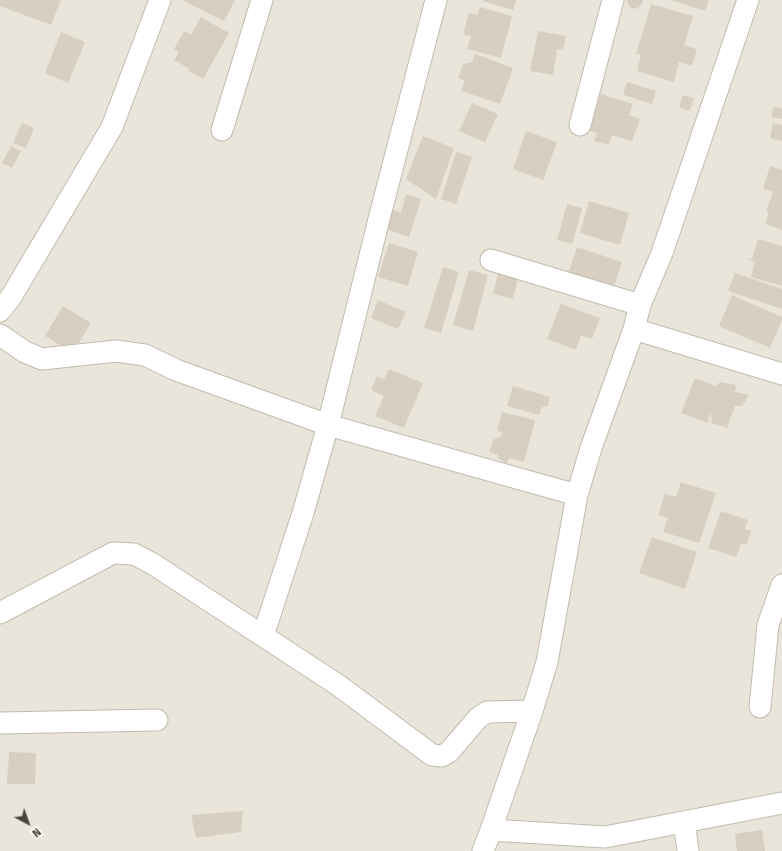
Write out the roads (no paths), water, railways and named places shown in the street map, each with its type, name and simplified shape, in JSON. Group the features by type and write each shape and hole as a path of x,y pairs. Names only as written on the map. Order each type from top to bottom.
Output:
{"street":[{"path":"0,312 11,297 112,127 160,0"},
{"path":"222,130 262,0"},
{"path":"263,636 303,512 328,425 436,0"},
{"path":"580,125 613,0"},
{"path":"483,851 532,711 547,662 577,495 591,448 634,329 640,305 662,253 748,0"},
{"path":"491,260 640,305"},
{"path":"634,329 782,374"},
{"path":"0,335 25,352 42,359 116,352 145,355 176,370 328,425 577,495"},
{"path":"0,613 113,553 134,554 153,564 338,685 432,755 442,756 449,752 478,718 486,712 532,711"},
{"path":"760,708 768,625 782,584"},
{"path":"0,723 157,720"},
{"path":"491,830 605,837 782,802"},
{"path":"684,822 688,851"}]}
